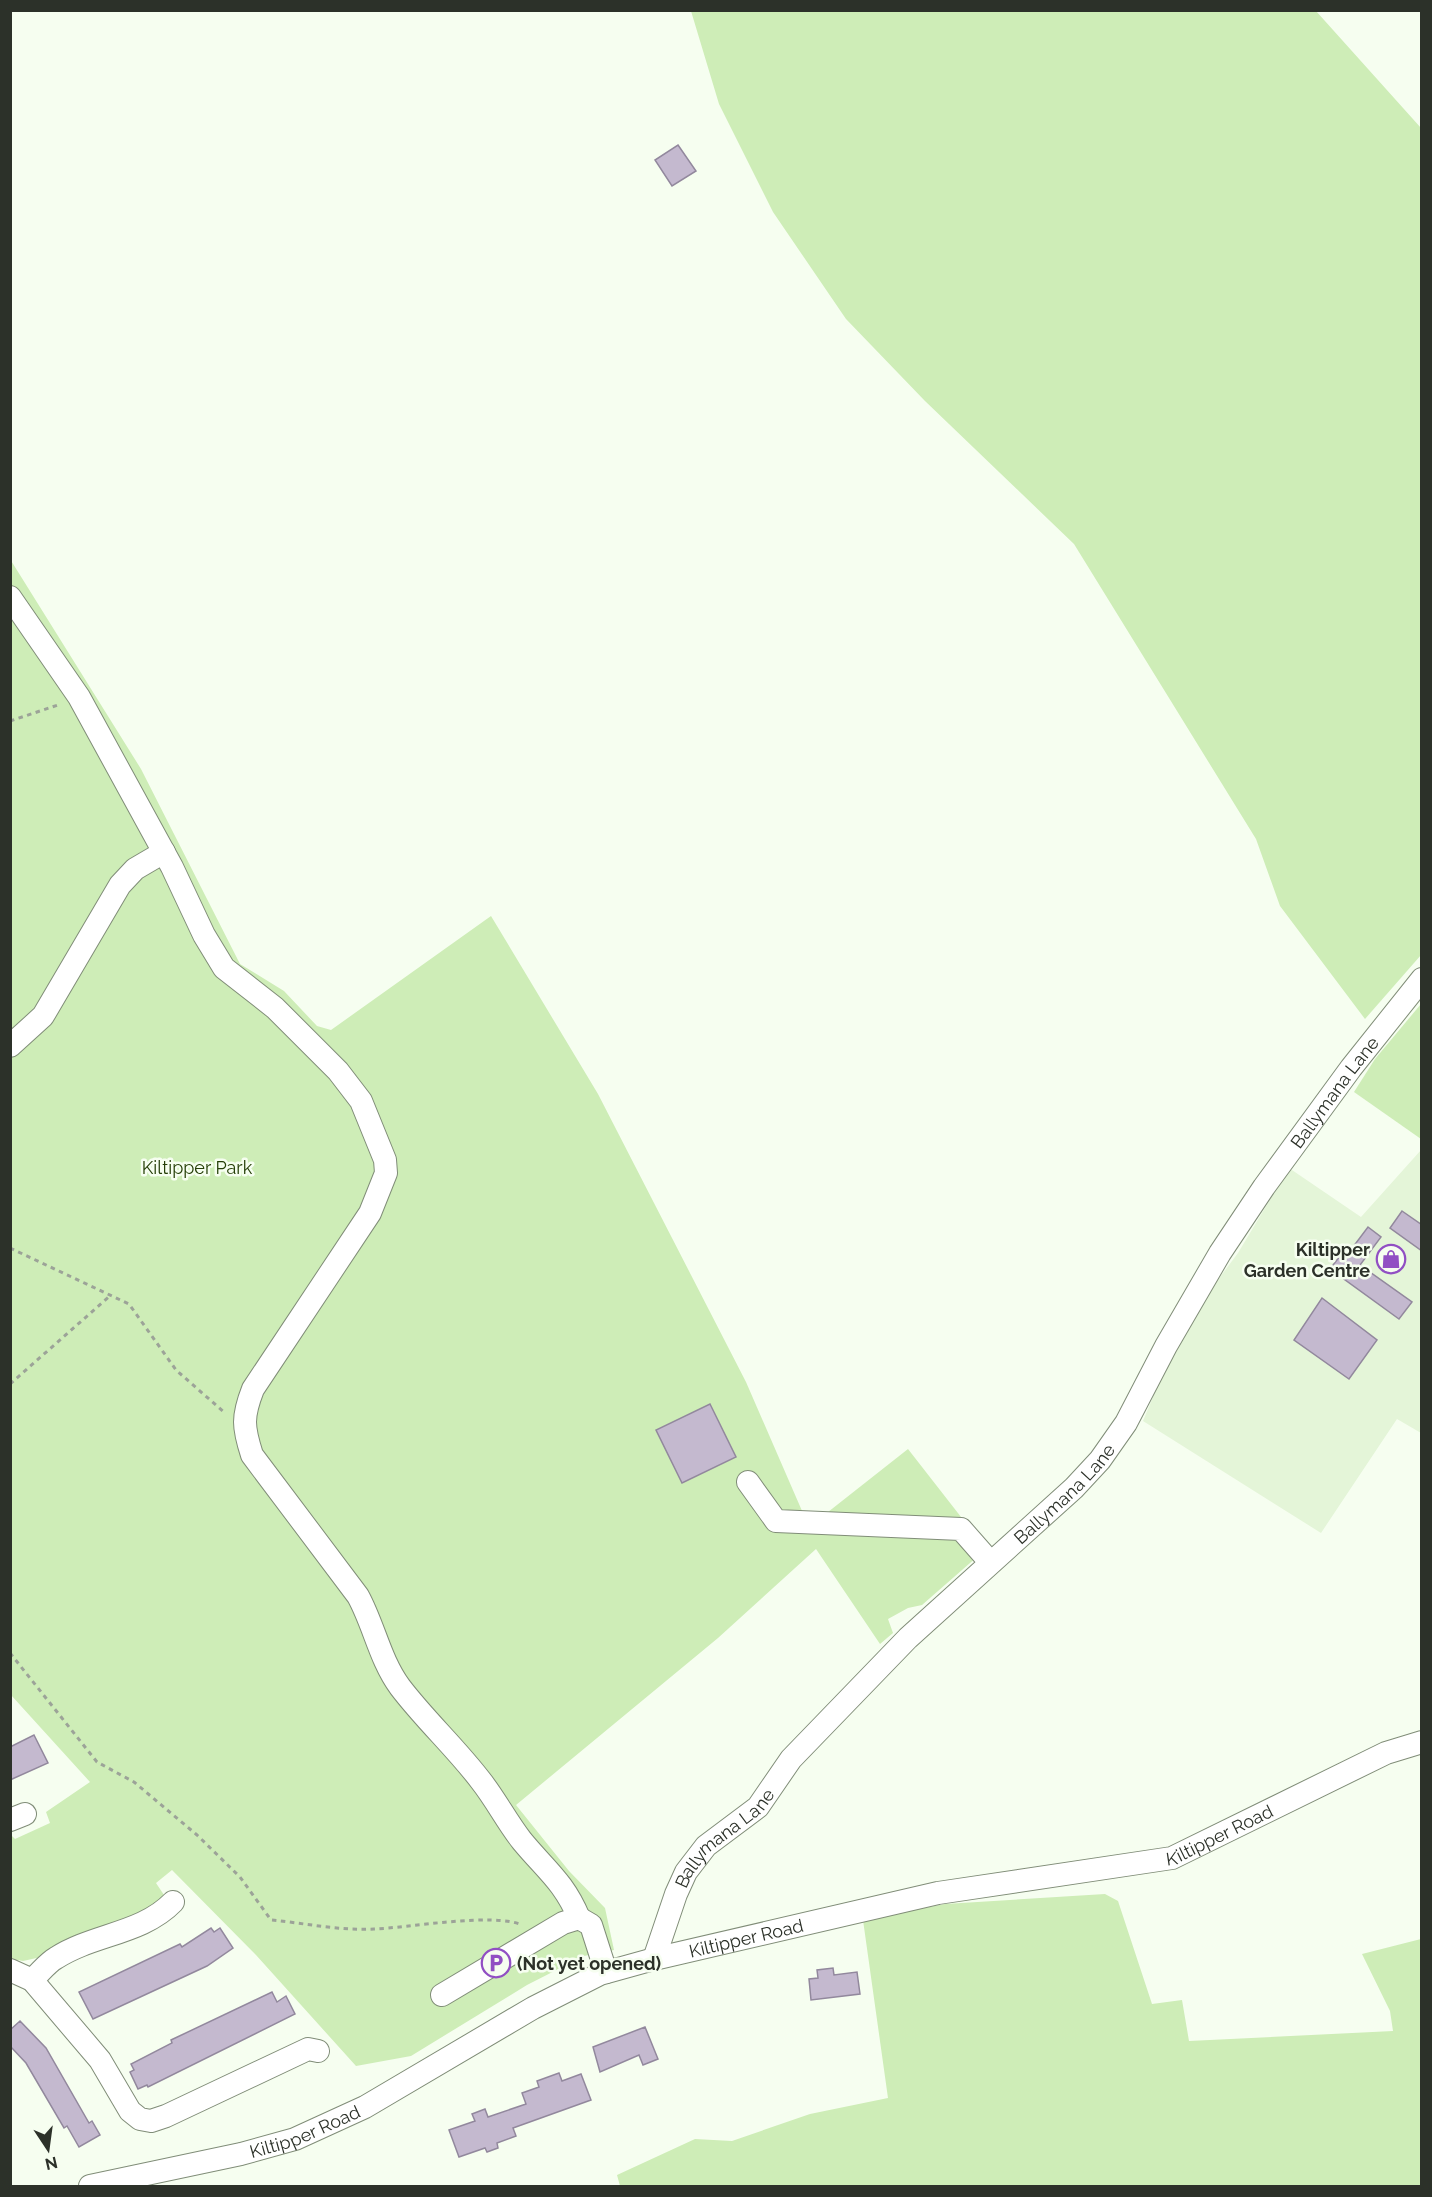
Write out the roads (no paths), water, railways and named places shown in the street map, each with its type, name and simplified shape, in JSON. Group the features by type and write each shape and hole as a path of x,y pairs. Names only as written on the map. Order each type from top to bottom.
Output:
{"street":[{"path":"10,597 80,697 164,852 204,935 224,968 275,1008 338,1071 361,1101 386,1160 386,1173 370,1213 253,1389 245,1409 243,1428 252,1455 357,1596 369,1617 387,1665 400,1686 482,1781 506,1820 565,1888 579,1918 591,1925 606,1972"},
{"path":"10,1046 43,1016 120,885 135,869 164,852"},
{"name":"Ballymana Lane","path":"654,1959 686,1872 706,1846 758,1807 791,1759 908,1638 1074,1488 1100,1460 1126,1424 1166,1346 1220,1253 1271,1178 1418,989"},
{"path":"748,1482 776,1521 962,1529 990,1562"},
{"name":"Kiltipper Road","path":"90,2187 141,2181 295,2139 365,2107 533,2008 606,1972 938,1893 1172,1858 1386,1753 1422,1743"},
{"path":"32,1980 55,1958 89,1942 160,1916 173,1902"},
{"path":"442,1995 563,1923 579,1918"},
{"path":"10,1970 32,1980 100,2060 116,2092 130,2111 140,2119 151,2121 166,2116 308,2049 318,2051"}],"place":[{"name":"Kiltipper Garden Centre","path":"1391,1259"},
{"name":"(Not yet opened)","path":"496,1963"}],"park label":[{"name":"Kiltipper Park","path":"197,1167"}]}
